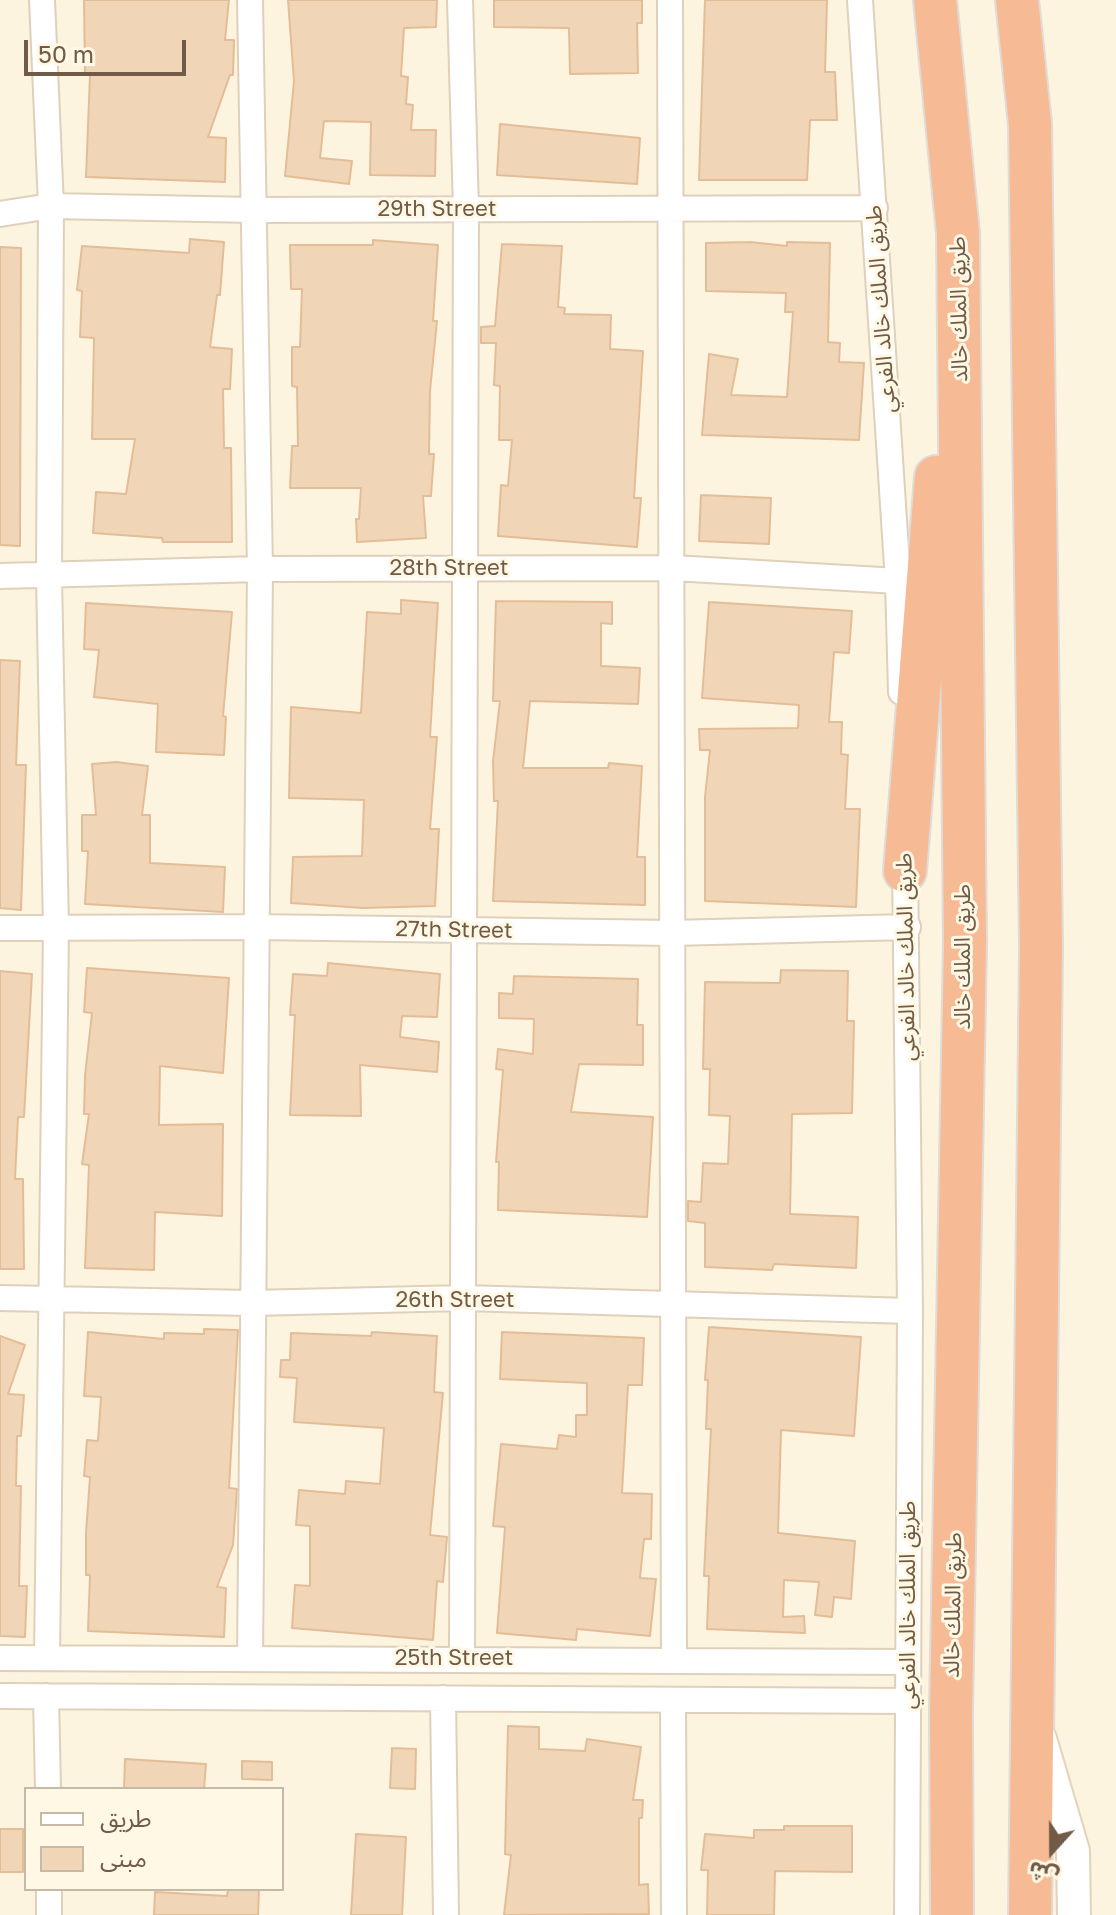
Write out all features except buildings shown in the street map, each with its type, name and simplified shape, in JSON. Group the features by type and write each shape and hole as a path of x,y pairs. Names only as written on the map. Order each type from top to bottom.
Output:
{"highway":[{"name":"طريق الملك خالد","path":"935,0 958,233 965,943 951,1712 952,1915"},
{"path":"1017,0 1030,124 1041,947 1030,1915"},
{"path":"905,871 958,233"}],"main road":[{"path":"1031,1706 1073,1851 1074,1915"}],"street":[{"path":"42,0 51,206 49,577 56,929 49,1300 47,1658"},
{"path":"250,0 260,569 250,1658"},
{"path":"460,0 466,209 462,1657"},
{"path":"670,0 674,1660"},
{"name":"طريق الملك خالد الفرعي","path":"860,0 898,581 908,927 907,1915"},
{"name":"29th Street","path":"0,214 51,206 254,210 875,208"},
{"name":"28th Street","path":"0,576 260,569 673,568 898,581"},
{"name":"27th Street","path":"0,928 256,927 672,933 908,927"},
{"name":"26th Street","path":"0,1298 251,1303 464,1298 910,1311"},
{"name":"25th Street","path":"0,1658 462,1657 908,1662"},
{"name":"25th Street","path":"0,1696 907,1701"},
{"path":"46,1696 48,1787"},
{"path":"443,1698 446,1915"},
{"path":"673,1700 674,1915"},
{"path":"49,1891 49,1915"}]}
